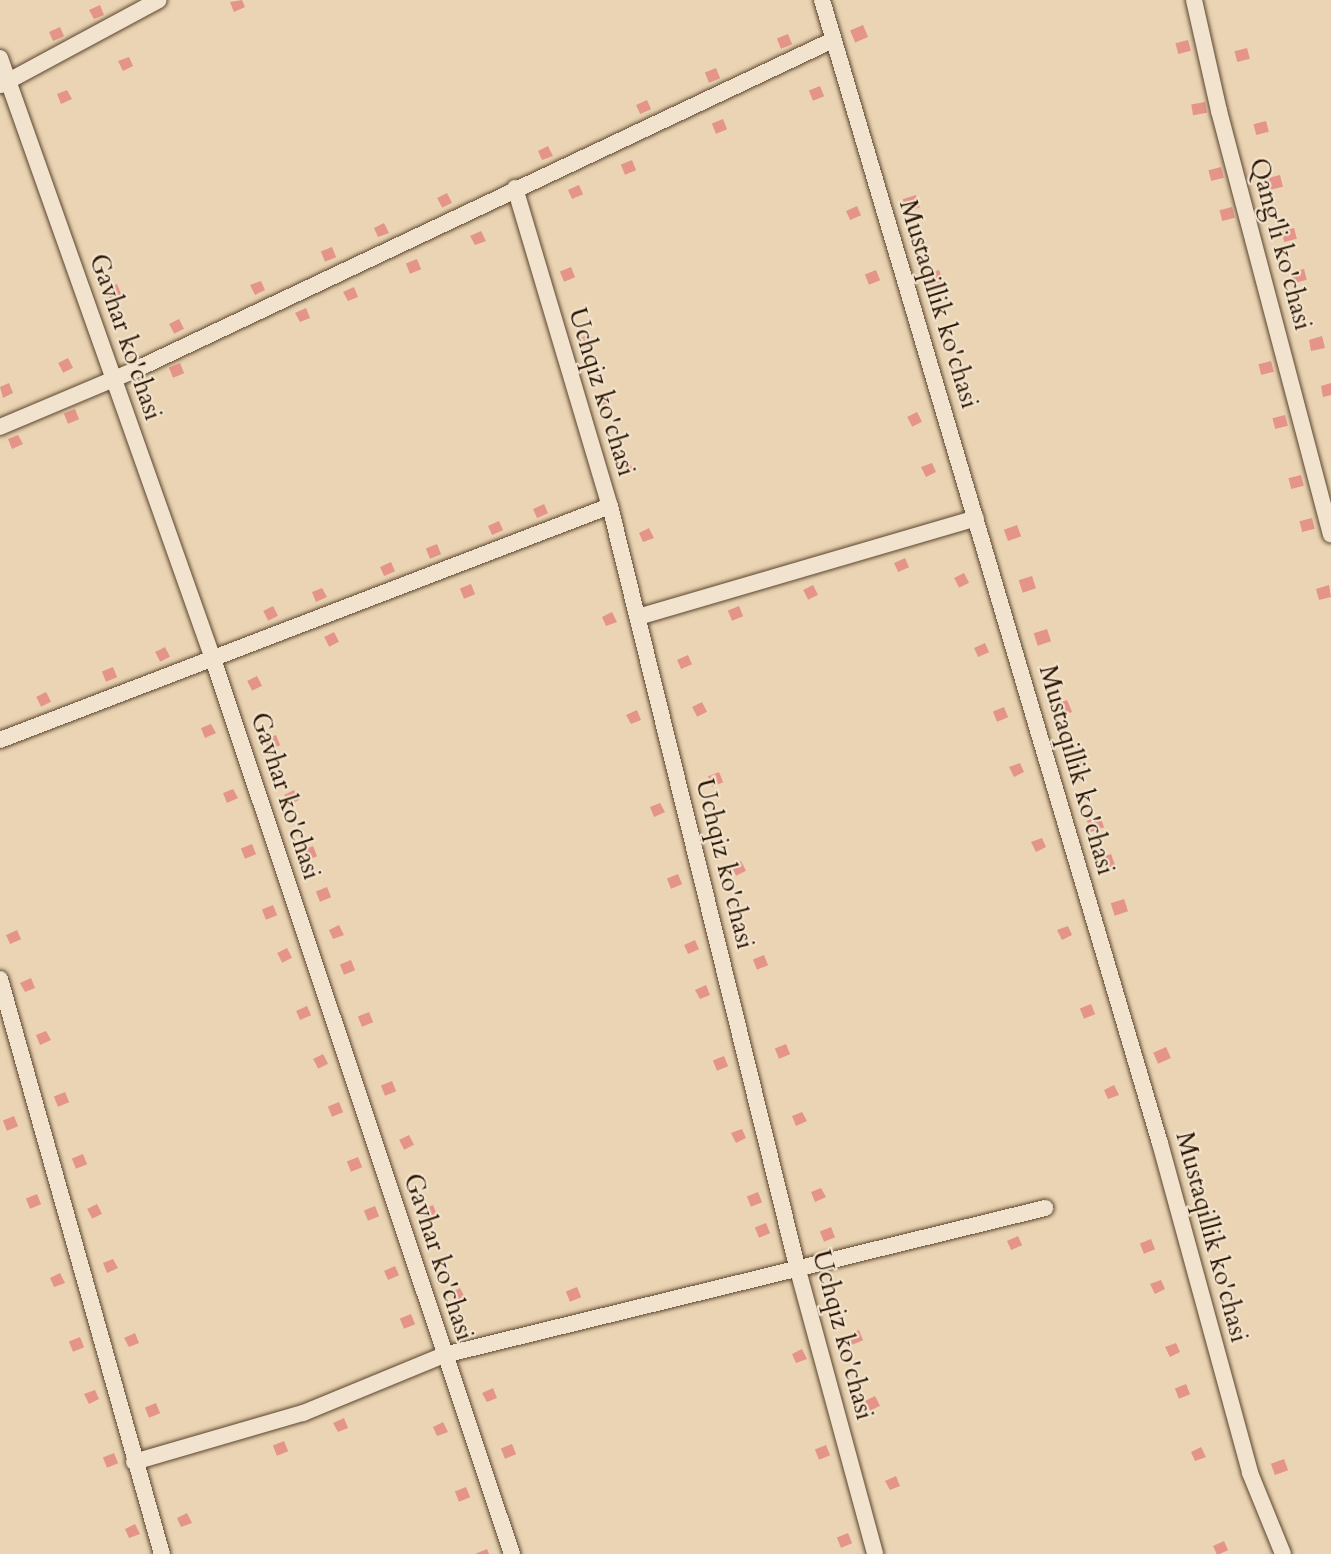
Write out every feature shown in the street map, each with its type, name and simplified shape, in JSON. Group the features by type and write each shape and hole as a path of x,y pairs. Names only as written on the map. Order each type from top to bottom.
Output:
{"street":[{"path":"4,83 159,0"},
{"name":"Mustaqillik ko'chasi","path":"822,0 1160,1143 1250,1473 1283,1554"},
{"name":"Qang'li ko'chasi","path":"1194,0 1331,534"},
{"path":"0,428 114,380 514,188 833,40"},
{"name":"Gavhar ko'chasi","path":"0,58 4,83 114,380 212,656 512,1554"},
{"name":"Uchqiz ko'chasi","path":"514,188 610,506 798,1270 875,1554"},
{"path":"0,740 212,656 610,506"},
{"path":"638,617 976,518"},
{"path":"0,979 134,1462 162,1554"},
{"path":"134,1462 303,1413 444,1354 798,1270 1045,1208"}],"building":[{"path":"242,0 245,7 234,12 230,2"},
{"path":"100,5 104,15 94,19 89,10"},
{"path":"863,25 868,37 855,42 850,30"},
{"path":"60,27 64,36 53,41 49,32"},
{"path":"788,34 792,44 781,49 777,38"},
{"path":"1188,40 1191,51 1178,54 1175,43"},
{"path":"1247,48 1250,59 1237,62 1234,51"},
{"path":"129,57 133,66 123,71 118,61"},
{"path":"716,68 720,78 709,83 705,72"},
{"path":"820,86 824,96 813,101 809,90"},
{"path":"67,90 72,99 61,104 57,94"},
{"path":"647,100 651,109 640,114 636,105"},
{"path":"1205,102 1207,113 1193,115 1191,104"},
{"path":"723,119 727,129 716,134 712,123"},
{"path":"1266,121 1269,132 1256,135 1253,124"},
{"path":"548,146 553,156 542,160 538,151"},
{"path":"632,160 636,170 625,175 621,164"},
{"path":"1221,167 1224,178 1211,181 1208,170"},
{"path":"1280,175 1283,187 1269,190 1266,178"},
{"path":"579,185 583,194 572,199 568,190"},
{"path":"447,193 452,203 442,208 437,198"},
{"path":"916,195 920,207 907,212 903,199"},
{"path":"857,206 861,215 850,220 846,211"},
{"path":"1232,207 1235,218 1222,221 1219,210"},
{"path":"384,223 389,233 378,237 374,228"},
{"path":"1294,228 1297,239 1284,242 1281,231"},
{"path":"481,231 486,241 475,245 470,236"},
{"path":"332,247 336,257 325,262 321,251"},
{"path":"417,259 421,269 410,274 406,263"},
{"path":"571,267 575,277 564,282 560,271"},
{"path":"1304,269 1307,280 1294,283 1291,272"},
{"path":"876,270 880,280 869,285 865,274"},
{"path":"939,270 943,281 930,286 926,275"},
{"path":"261,281 265,290 255,295 250,285"},
{"path":"117,284 121,294 110,299 106,288"},
{"path":"354,287 358,297 348,301 343,292"},
{"path":"306,308 310,318 300,322 295,313"},
{"path":"179,319 184,329 174,334 169,324"},
{"path":"590,334 594,344 583,349 579,338"},
{"path":"1322,336 1325,348 1311,351 1309,340"},
{"path":"68,358 73,368 63,373 58,363"},
{"path":"1271,361 1274,372 1261,375 1258,364"},
{"path":"180,363 184,373 173,378 169,367"},
{"path":"9,383 13,393 3,398 0,387"},
{"path":"1331,383 1331,395 1323,397 1321,386"},
{"path":"607,391 612,401 602,406 597,396"},
{"path":"75,409 79,419 68,424 64,413"},
{"path":"917,412 922,422 912,427 907,417"},
{"path":"1285,415 1288,426 1275,429 1272,418"},
{"path":"18,435 23,444 12,449 8,439"},
{"path":"628,460 633,469 622,474 618,464"},
{"path":"932,463 936,472 926,477 921,467"},
{"path":"1301,475 1304,486 1291,489 1288,478"},
{"path":"544,504 548,513 537,518 533,509"},
{"path":"1312,518 1315,529 1302,532 1299,521"},
{"path":"499,521 503,530 492,535 488,526"},
{"path":"1017,525 1021,536 1008,541 1004,530"},
{"path":"649,528 654,538 643,542 639,533"},
{"path":"437,544 441,554 430,559 426,548"},
{"path":"905,558 909,567 898,572 894,563"},
{"path":"391,562 395,571 384,576 380,567"},
{"path":"964,573 969,583 959,588 954,578"},
{"path":"1032,576 1036,588 1023,593 1019,580"},
{"path":"471,584 475,594 464,599 460,588"},
{"path":"813,585 818,595 808,600 803,590"},
{"path":"1329,585 1331,597 1319,600 1316,589"},
{"path":"322,588 327,597 316,602 312,592"},
{"path":"273,606 278,616 268,621 263,611"},
{"path":"739,606 743,616 732,621 728,610"},
{"path":"612,612 617,622 606,626 602,617"},
{"path":"1047,629 1051,641 1038,646 1034,633"},
{"path":"334,632 339,642 329,647 324,637"},
{"path":"985,643 989,652 978,657 974,648"},
{"path":"165,647 170,657 160,662 155,652"},
{"path":"688,655 692,664 681,669 677,660"},
{"path":"113,667 117,677 106,682 102,671"},
{"path":"257,676 262,686 252,691 247,681"},
{"path":"46,692 51,702 41,707 36,697"},
{"path":"1067,700 1072,712 1060,717 1055,705"},
{"path":"702,702 707,712 697,717 692,707"},
{"path":"1004,707 1008,717 997,722 993,711"},
{"path":"637,710 641,720 631,724 626,715"},
{"path":"211,724 216,733 205,738 201,728"},
{"path":"276,735 280,745 269,750 265,739"},
{"path":"1082,752 1086,764 1073,769 1069,756"},
{"path":"1020,763 1024,772 1014,777 1009,767"},
{"path":"719,772 723,782 712,787 708,776"},
{"path":"233,789 238,798 227,803 223,793"},
{"path":"294,790 299,800 289,805 284,795"},
{"path":"660,803 665,812 654,817 650,807"},
{"path":"1100,816 1104,827 1091,832 1087,821"},
{"path":"1042,838 1046,847 1036,852 1031,842"},
{"path":"252,844 256,854 245,859 241,848"},
{"path":"313,846 317,856 306,861 302,850"},
{"path":"1111,854 1115,865 1102,870 1098,859"},
{"path":"741,861 746,871 736,876 731,866"},
{"path":"678,874 682,884 671,889 667,878"},
{"path":"327,887 331,897 320,902 316,891"},
{"path":"1124,899 1128,911 1115,916 1111,903"},
{"path":"273,905 277,915 266,920 262,909"},
{"path":"339,925 344,935 333,939 329,930"},
{"path":"1068,926 1072,935 1062,940 1057,930"},
{"path":"17,930 21,939 10,944 6,935"},
{"path":"695,940 699,949 688,954 684,945"},
{"path":"287,948 292,958 282,963 277,953"},
{"path":"764,955 768,965 757,970 753,959"},
{"path":"351,960 355,970 344,975 340,964"},
{"path":"31,978 35,988 25,992 20,983"},
{"path":"706,985 710,995 700,999 695,990"},
{"path":"1091,1004 1095,1014 1084,1019 1080,1008"},
{"path":"307,1006 311,1015 300,1020 296,1011"},
{"path":"369,1012 373,1022 362,1027 358,1016"},
{"path":"46,1031 51,1040 40,1045 36,1035"},
{"path":"786,1044 790,1054 779,1059 775,1048"},
{"path":"1166,1047 1171,1058 1158,1064 1153,1053"},
{"path":"323,1054 328,1064 318,1069 313,1059"},
{"path":"724,1056 728,1066 717,1071 713,1060"},
{"path":"392,1081 396,1091 385,1096 381,1085"},
{"path":"1114,1085 1119,1095 1108,1099 1104,1090"},
{"path":"65,1092 69,1102 58,1107 54,1096"},
{"path":"339,1102 343,1112 332,1117 328,1106"},
{"path":"802,1112 807,1121 796,1126 792,1116"},
{"path":"14,1116 18,1126 7,1131 3,1120"},
{"path":"742,1129 746,1138 736,1143 731,1133"},
{"path":"409,1135 414,1145 404,1150 399,1140"},
{"path":"83,1154 87,1164 76,1169 72,1158"},
{"path":"358,1157 362,1167 351,1172 347,1161"},
{"path":"821,1188 826,1197 815,1202 811,1192"},
{"path":"758,1192 762,1202 751,1207 747,1196"},
{"path":"37,1194 41,1204 30,1209 26,1198"},
{"path":"97,1204 102,1214 92,1219 87,1209"},
{"path":"433,1205 437,1215 426,1220 422,1209"},
{"path":"375,1206 379,1216 368,1221 364,1210"},
{"path":"766,1223 770,1233 759,1238 755,1227"},
{"path":"831,1227 835,1237 824,1242 820,1231"},
{"path":"1018,1236 1022,1245 1011,1250 1007,1241"},
{"path":"1151,1239 1155,1249 1144,1254 1140,1243"},
{"path":"113,1259 118,1268 107,1273 103,1263"},
{"path":"395,1266 399,1275 388,1280 384,1271"},
{"path":"60,1273 65,1283 54,1287 50,1278"},
{"path":"1161,1280 1165,1289 1155,1294 1150,1284"},
{"path":"577,1287 581,1297 570,1302 566,1291"},
{"path":"460,1288 465,1298 455,1303 450,1293"},
{"path":"411,1314 415,1324 404,1329 400,1318"},
{"path":"859,1330 863,1340 852,1345 848,1334"},
{"path":"135,1333 139,1343 129,1347 124,1338"},
{"path":"80,1337 84,1347 73,1352 69,1341"},
{"path":"1176,1343 1180,1352 1170,1357 1165,1347"},
{"path":"802,1349 807,1359 796,1363 792,1354"},
{"path":"1186,1384 1190,1394 1179,1399 1175,1388"},
{"path":"493,1388 497,1398 487,1402 482,1393"},
{"path":"95,1390 99,1399 89,1404 84,1394"},
{"path":"875,1396 880,1406 870,1411 865,1401"},
{"path":"156,1403 160,1413 149,1418 145,1407"},
{"path":"344,1418 348,1428 338,1432 333,1423"},
{"path":"443,1422 448,1432 437,1436 433,1427"},
{"path":"284,1441 288,1451 277,1456 273,1445"},
{"path":"512,1444 516,1454 505,1459 501,1448"},
{"path":"826,1445 830,1455 819,1460 815,1449"},
{"path":"1201,1447 1206,1457 1195,1461 1191,1452"},
{"path":"114,1453 118,1463 107,1468 103,1457"},
{"path":"1284,1459 1288,1470 1275,1475 1271,1464"},
{"path":"896,1476 900,1486 890,1490 885,1481"},
{"path":"466,1487 470,1497 459,1502 455,1491"},
{"path":"187,1513 192,1523 181,1527 177,1518"},
{"path":"135,1524 140,1534 129,1538 125,1529"},
{"path":"848,1533 852,1543 841,1548 837,1537"},
{"path":"1224,1541 1228,1550 1217,1554 1213,1546"},
{"path":"487,1549 489,1554 475,1554"}]}
